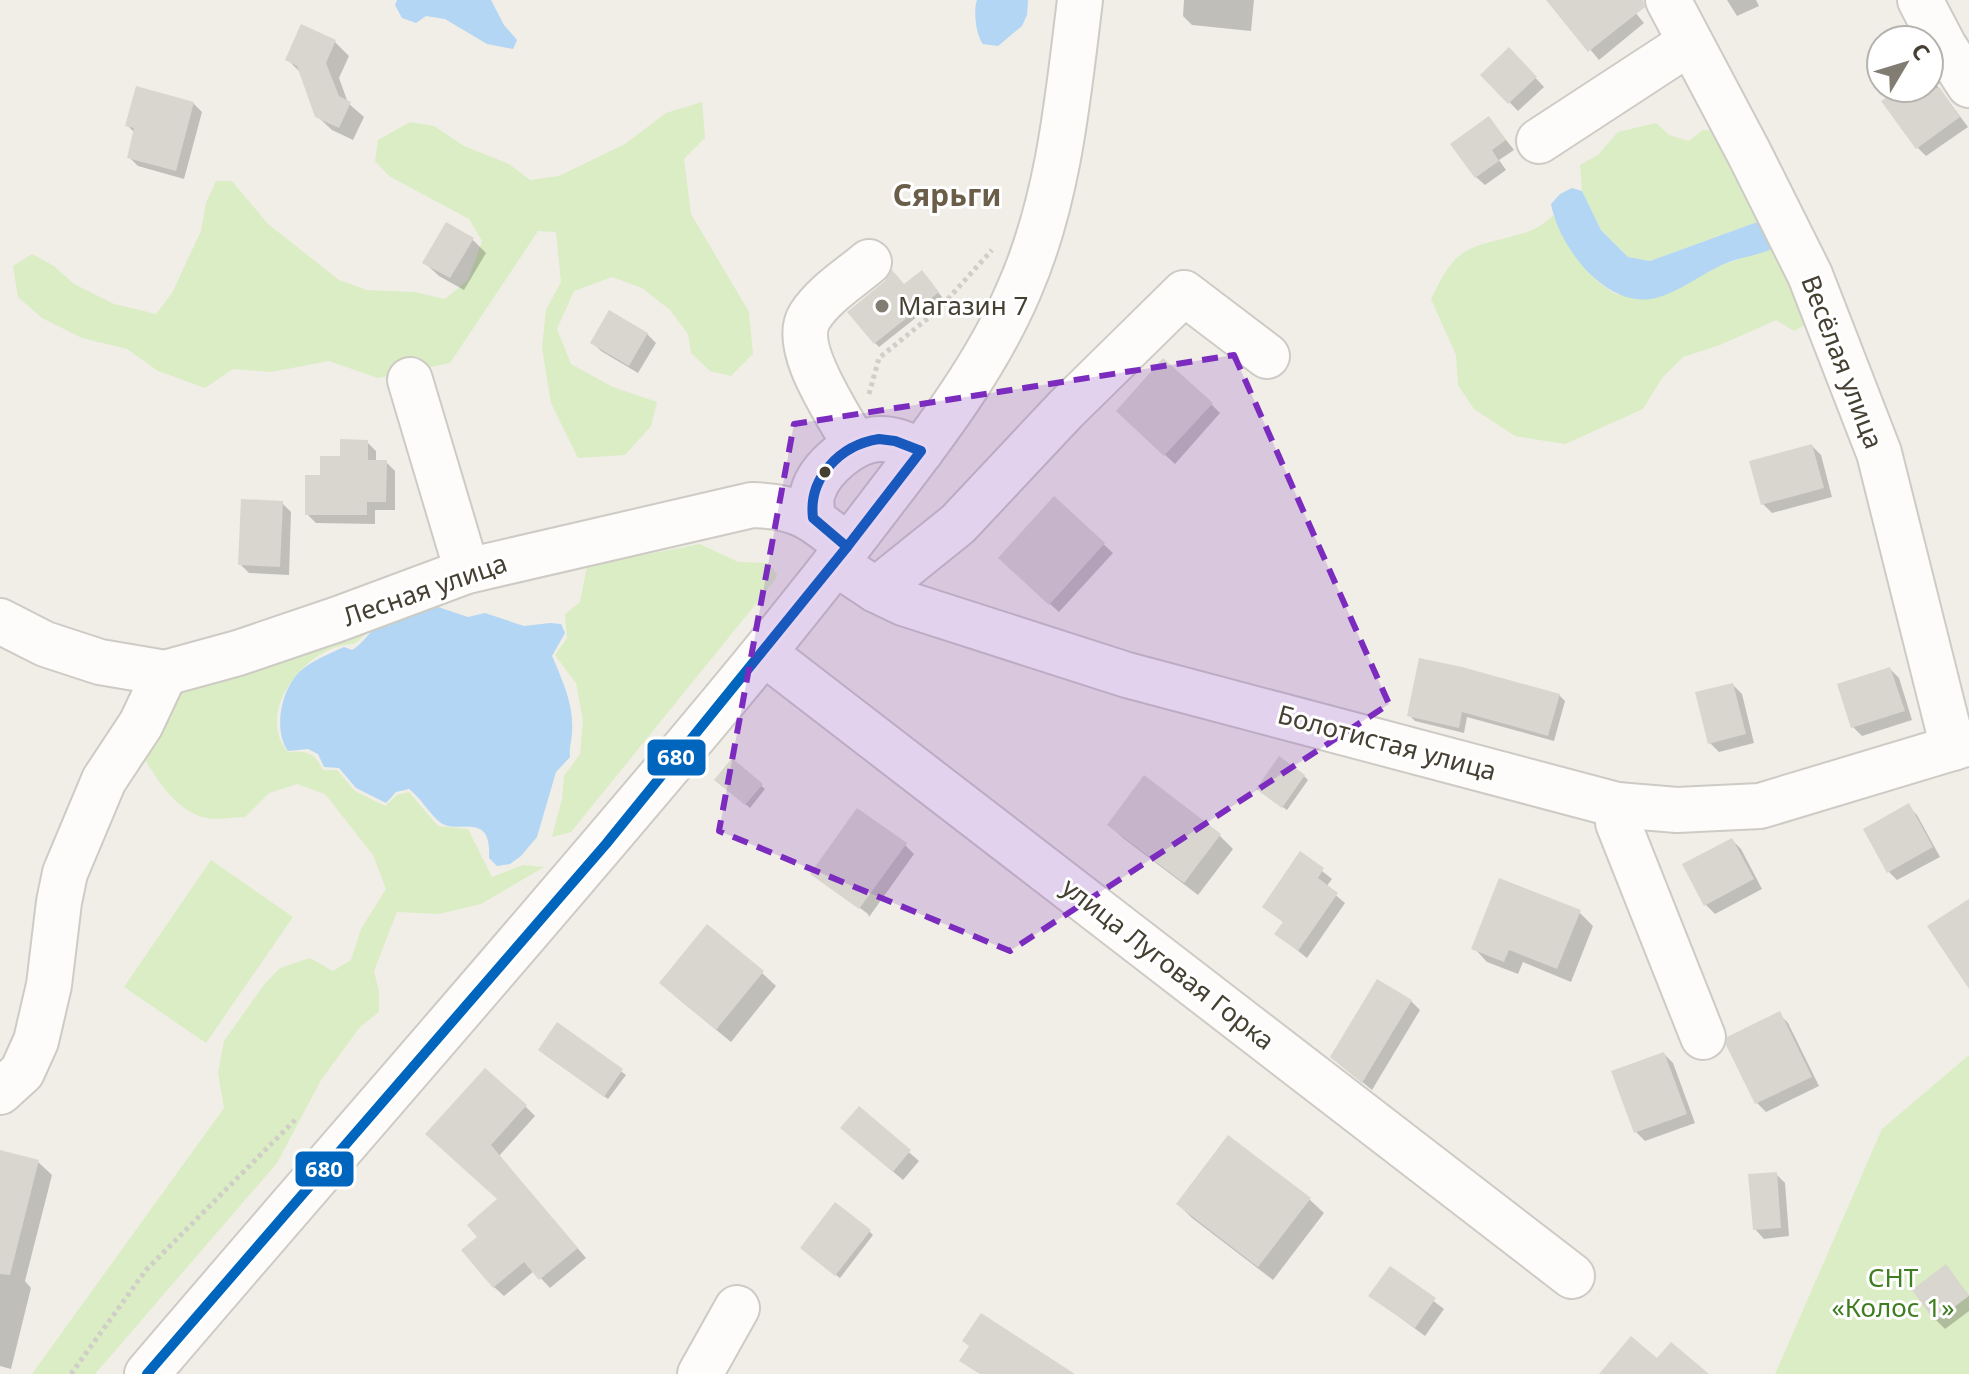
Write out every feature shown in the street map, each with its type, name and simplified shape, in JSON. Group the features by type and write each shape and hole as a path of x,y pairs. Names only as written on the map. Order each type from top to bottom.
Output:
{"street":[{"path":"147,1374 560,897 764,653 921,451 985,356 1020,289 1045,215 1066,116 1080,0"},
{"name":"Весёлая улица","path":"1668,0 1810,275 1879,453 1961,745"},
{"path":"1920,0 1969,85"},
{"path":"1539,141 1689,43"},
{"path":"855,445 808,356 803,335 808,318 825,298 869,262"},
{"path":"876,590 958,524 1065,410 1184,293 1267,356"},
{"path":"410,380 467,571"},
{"path":"813,518 812,494 823,473 855,445 876,439 896,440 921,451"},
{"name":"Лесная улица","path":"0,621 45,644 100,662 165,673 238,653 467,571 752,505 780,506 813,518 842,555"},
{"name":"Болотистая улица","path":"842,555 876,590 903,603 1127,675 1617,805 1677,810 1760,806 1961,745"},
{"name":"улица Луговая Горка","path":"764,653 1572,1276"},
{"path":"0,1092 22,1072 36,1041 49,985 65,873 104,780 141,724 165,673"},
{"path":"1617,805 1618,823 1703,1037"},
{"path":"700,1374 737,1308"}],"path":[{"path":"878,367 879,358 938,310 963,280"},
{"path":"71,1374 146,1270 295,1120"}],"highlighted area":[{"path":"1234,355 1389,704 1010,951 719,831 794,424"}],"green space":[{"path":"702,102 705,138 684,159 691,214 749,312 753,354 731,376 710,371 691,353 688,334 670,310 642,288 612,277 574,291 557,329 571,364 613,387 657,402 651,426 625,455 578,458 551,403 542,348 546,310 561,282 556,232 538,231 450,363 378,378 329,361 271,372 233,369 205,388 158,371 127,349 82,338 42,318 18,297 13,266 32,254 54,266 74,284 114,304 156,314 172,293 201,231 206,203 216,181 232,181 268,224 339,280 367,290 414,292 445,299 468,280 482,241 469,219 389,176 375,161 378,140 410,122 434,126 464,146 509,164 530,180 559,176 625,144 666,113"},
{"path":"1656,123 1669,135 1689,141 1703,130 1719,131 1760,221 1650,261 1628,257 1601,230 1582,191 1580,165 1598,155 1618,132"},
{"path":"1553,215 1582,263 1597,281 1615,294 1655,298 1722,265 1775,247 1807,324 1794,331 1776,320 1720,345 1683,357 1662,378 1643,409 1565,444 1515,436 1474,409 1458,385 1456,355 1431,299 1446,271 1462,254 1479,245 1535,229"},
{"path":"700,544 738,562 769,563 777,575 776,579 571,832 552,837 562,799 564,776 580,754 583,721 576,683 555,655 567,638 565,614 580,602 587,566"},
{"path":"390,614 354,644 319,655 291,683 281,700 277,718 279,736 288,752 309,754 323,770 337,770 355,791 385,806 397,795 409,792 438,826 468,829 492,877 523,865 544,867 481,904 439,914 397,912 374,971 379,992 379,1012 360,1027 321,1080 277,1163 95,1374 32,1374 224,1108 218,1073 224,1041 263,986 280,968 310,958 333,971 351,960 361,929 386,889 373,855 325,794 297,784 269,793 245,817 201,817 170,796 142,754 173,694"},
{"path":"211,860 293,917 206,1043 124,987"},
{"name":"СНТ «Колос 1»","path":"1969,1055 1969,1374 1775,1374 1882,1129"}],"water":[{"path":"397,0 491,0 504,25 517,40 513,49 487,44 445,19 426,16 416,23 402,18 395,5"},
{"path":"977,0 1028,0 1027,15 1022,26 998,46 983,44 976,23"},
{"path":"1572,188 1582,191 1601,230 1628,257 1650,261 1760,221 1775,247 1722,265 1673,292 1656,298 1637,299 1603,285 1588,272 1564,239 1551,204 1560,194"},
{"path":"429,604 468,617 485,613 524,626 561,624 565,633 552,656 571,712 570,757 556,772 537,837 510,864 497,866 489,858 489,843 480,829 441,823 409,789 396,792 386,803 356,788 339,768 324,767 318,754 308,749 288,751 283,742 282,707 296,675 344,647 352,650 381,624"}],"building":[{"path":"1546,0 1643,0 1645,7 1588,52"},
{"path":"301,24 336,40 326,63 339,96 351,102 339,128 315,117 297,66 285,60"},
{"path":"1509,47 1537,77 1508,104 1480,75"},
{"path":"136,86 194,102 176,171 127,158 134,128 125,126"},
{"path":"1945,95 1960,117 1916,149 1883,104 1945,104"},
{"path":"1489,116 1506,140 1492,150 1499,161 1475,178 1450,144"},
{"path":"446,222 474,238 450,278 422,263"},
{"name":"Магазин 7","path":"892,270 904,284 922,270 939,292 874,344 847,312 885,281"},
{"path":"609,310 648,333 629,366 590,343"},
{"path":"1163,358 1213,403 1164,456 1116,411"},
{"path":"340,439 368,440 368,460 387,460 386,502 367,502 367,515 305,515 305,475 320,475 320,456 340,456"},
{"path":"1812,444 1824,488 1761,505 1749,461"},
{"path":"1054,496 1105,543 1049,605 998,558"},
{"path":"241,499 283,501 280,567 238,565"},
{"path":"1419,658 1560,694 1548,736 1462,712 1459,728 1407,716"},
{"path":"1890,667 1905,711 1851,728 1837,684"},
{"path":"1733,683 1746,734 1708,744 1695,692"},
{"path":"1279,756 1305,775 1282,808 1256,789"},
{"path":"732,758 763,784 745,805 714,780"},
{"path":"1144,775 1221,834 1184,883 1107,825"},
{"path":"1909,803 1933,847 1887,873 1863,829"},
{"path":"857,808 907,843 859,909 810,874"},
{"path":"1732,838 1754,879 1704,906 1682,864"},
{"path":"1300,851 1324,868 1318,878 1338,893 1298,951 1274,934 1283,922 1262,907"},
{"path":"1499,878 1581,910 1557,969 1509,950 1504,962 1471,949"},
{"path":"1969,899 1969,989 1927,926"},
{"path":"707,924 764,971 716,1030 659,983"},
{"path":"1377,979 1412,1000 1362,1083 1330,1057"},
{"path":"1780,1011 1812,1077 1755,1104 1726,1045 1727,1037"},
{"path":"557,1022 623,1069 604,1097 538,1050"},
{"path":"1664,1052 1687,1114 1634,1133 1611,1071"},
{"path":"485,1068 527,1105 491,1145 578,1248 539,1280 524,1262 493,1288 461,1250 477,1237 467,1225 497,1199 425,1134"},
{"path":"859,1106 911,1150 893,1172 840,1128"},
{"path":"1228,1135 1311,1198 1258,1267 1176,1204"},
{"path":"0,1150 39,1160 10,1275 0,1274"},
{"path":"1777,1172 1781,1228 1753,1230 1748,1174"},
{"path":"835,1202 871,1230 835,1276 800,1248"},
{"path":"1946,1264 1969,1296 1935,1321 1912,1290"},
{"path":"1390,1266 1436,1298 1415,1328 1368,1296"},
{"path":"981,1313 1075,1374 980,1374 959,1361 969,1346 962,1341"},
{"path":"1631,1336 1657,1358 1671,1342 1709,1374 1599,1374"}],"transit line":[{"name":"680","path":"879,439 895,441 921,451 847,547 813,518 816,490 821,477 840,456 865,442 879,439"},
{"name":"680","path":"147,1374 606,844 847,547"}],"place":[{"name":"Магазин 7","path":"882,306"}],"district":[{"name":"Сярьги","path":"947,196"}]}
